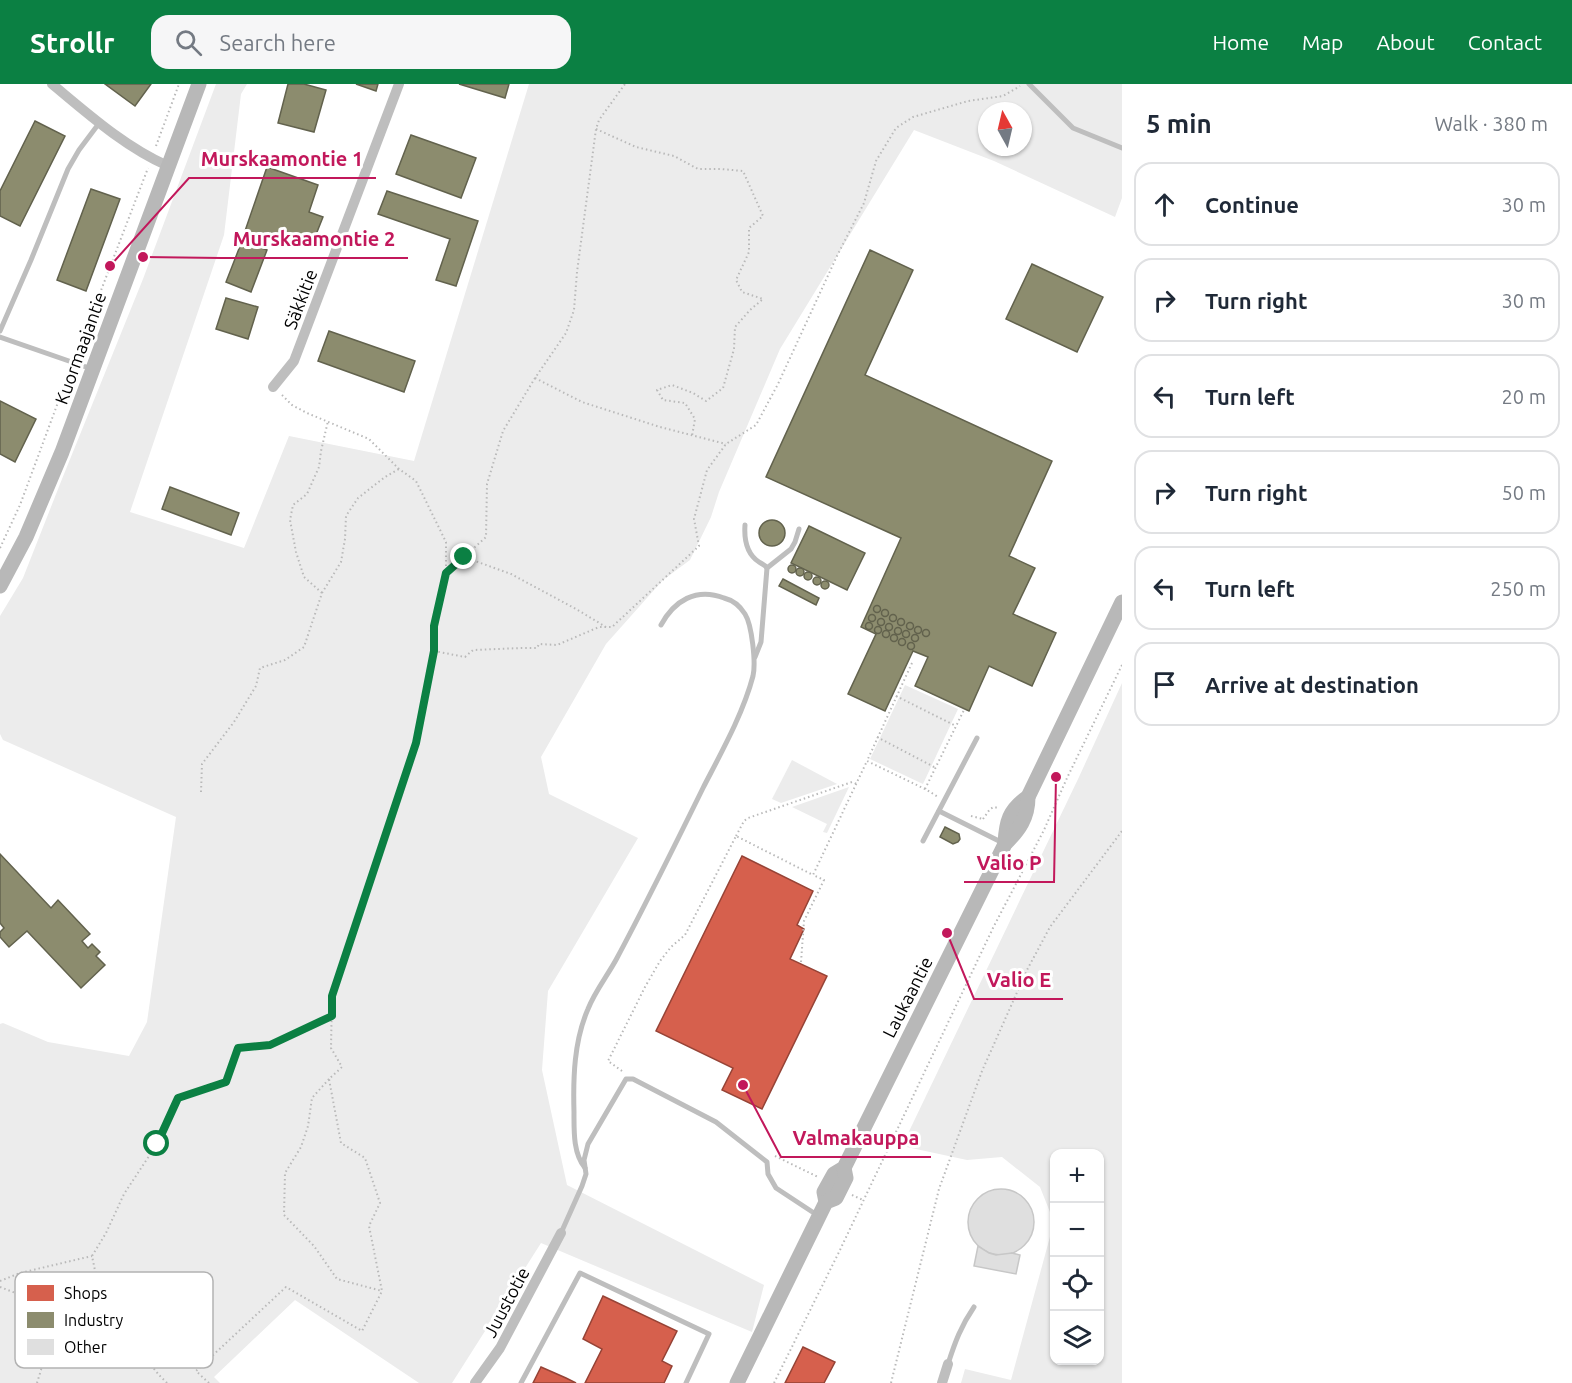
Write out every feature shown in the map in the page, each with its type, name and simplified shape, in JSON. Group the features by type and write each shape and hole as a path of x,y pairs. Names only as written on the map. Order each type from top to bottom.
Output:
{"main road":[{"name":"Kuormaajantie","path":"0,586 39,508 62,452 199,84"},
{"name":"Laukaantie","path":"835,1186 846,1178 844,1168 1005,844 1025,819 1028,797 1122,602"},
{"path":"737,1383 823,1209 836,1198 835,1186"}],"street":[{"path":"52,84 100,122 152,158 168,166"},
{"name":"Säkkitie","path":"273,387 294,361 399,84"},
{"name":"Juustotie","path":"475,1383 500,1348 561,1233"},
{"path":"942,1383 948,1364"}],"lane":[{"path":"1029,84 1073,128 1122,148"},
{"path":"0,331 68,169 100,122"},
{"path":"0,337 93,369"},
{"path":"745,525 746,543 750,553 767,568 761,642 754,658"},
{"path":"767,568 791,549 799,529"},
{"path":"585,1168 579,1161 574,1135 573,1086 576,1049 588,1009 617,958 735,723 753,675 752,638 745,614 732,601 714,594 696,594 682,601 667,614 661,626"},
{"path":"923,841 977,738"},
{"path":"939,811 1005,844"},
{"path":"561,1233 586,1174 584,1160 588,1144 626,1080 635,1079 716,1122 767,1162 768,1174 776,1188 823,1209"},
{"path":"521,1383 580,1273 709,1334 686,1383"},
{"path":"948,1364 959,1332 974,1307"}],"path":[{"path":"0,548 20,505 179,84"},
{"path":"446,573 486,537 487,484 503,431 566,333 574,310 596,129 599,120 625,84"},
{"path":"434,651 465,657 473,651 537,648 539,644 557,645 599,627 612,627 699,546 694,519 707,470 726,444 756,425 778,384 864,203 876,161 896,128 913,117 968,101 1004,96 1023,84"},
{"path":"596,129 636,147 674,156 698,169 743,171 763,216 749,228 749,252 736,280 742,292 763,299 735,327 734,349 723,388 705,401 693,393 672,385 657,390 663,400 686,403 695,419 692,436"},
{"path":"535,378 582,402 692,436 726,444"},
{"path":"273,387 292,405 369,439 399,469 416,481 446,542 446,573 434,626 434,651 416,743 332,996 331,1048 342,1067 312,1098 308,1126 301,1147 285,1173 284,1215 314,1246 337,1279 382,1291"},
{"path":"322,593 304,577 296,552 290,520 293,506 307,494 319,467 328,421"},
{"path":"201,792 202,764 234,722 256,686 260,668 285,660 304,647 322,593 341,562 346,516 358,498 399,469"},
{"path":"464,557 511,574 607,627"},
{"path":"813,875 912,663"},
{"path":"774,1383 1122,665"},
{"path":"896,696 956,726"},
{"path":"925,789 964,710"},
{"path":"878,737 936,768"},
{"path":"867,761 925,789 944,801"},
{"path":"635,1079 608,1061 660,962 671,947 686,935 744,821 852,782 857,784"},
{"path":"968,816 983,819"},
{"path":"891,1383 939,1189 982,1071 1027,970 1050,927 1122,831"},
{"path":"736,836 824,880 804,921 801,962"},
{"path":"95,1272 92,1256 106,1233 124,1194 157,1144 178,1098 226,1082 238,1048 270,1045 332,1016"},
{"path":"213,1355 286,1287 362,1331 382,1291 369,1226 380,1203 365,1158 340,1143 329,1079"},
{"path":"755,1152 780,1157 863,1200"},
{"path":"24,1272 92,1256"},
{"path":"0,1281 15,1275"},
{"path":"0,1287 15,1293"},
{"path":"37,1383 41,1368"},
{"path":"153,1368 167,1383"},
{"path":"199,1368 196,1371 209,1383"}],"shaded area":[{"path":"216,84 247,84 241,94 224,235 130,512 244,548 289,436 414,461 529,84 1122,84 1122,198 1115,217 981,156 1032,156 1032,102 978,102 978,155 914,130 780,349 719,492 711,517 690,560 663,580 606,644 541,757 549,794 638,838 548,991 542,1070 567,1185 764,1285 752,1332 541,1243 452,1383 419,1383 295,1300 214,1377 220,1383 0,1383 0,1024 3,1023 48,1042 129,1056 147,1022 176,817 3,740 0,734 0,616 23,578 143,279"},
{"path":"1122,683 1122,1383 961,1383 965,1369 1011,1380 1050,1237 1050,1365 1104,1365 1104,1149 1050,1149 1050,1212 1040,1187 1002,1157 967,1160 902,1146"},
{"path":"905,685 958,709 923,784 870,759"},
{"path":"792,760 837,784 781,803 772,799"},
{"path":"849,787 827,833 823,832 827,824 792,807"}],"building: Shops":[{"path":"742,856 813,891 797,925 804,929 790,959 827,976 762,1109 722,1090 733,1068 656,1031"},
{"path":"603,1296 677,1331 662,1361 672,1366 664,1383 585,1383 602,1349 583,1339"},
{"path":"803,1347 835,1362 824,1383 785,1383"},
{"path":"541,1367 566,1378 576,1383 533,1383"}],"building: Industry":[{"path":"105,84 151,84 135,106"},
{"path":"288,84 304,84 326,90 314,132 278,123"},
{"path":"356,84 378,84 376,91"},
{"path":"459,84 509,84 505,98"},
{"path":"35,121 65,136 20,226 0,216 0,191"},
{"path":"411,135 476,158 461,198 396,174"},
{"path":"267,167 318,185 309,212 323,217 311,247 291,241 289,246 245,231"},
{"path":"91,189 120,199 86,291 57,280"},
{"path":"387,191 478,221 456,286 436,280 450,239 378,214"},
{"path":"242,241 267,250 251,292 226,282"},
{"path":"870,250 913,270 865,375 1052,461 1009,556 1035,568 1013,614 1056,633 1032,686 989,666 969,711 915,686 928,657 913,651 885,711 848,694 876,634 861,627 901,538 766,477"},
{"path":"1032,264 1103,297 1077,352 1006,319"},
{"path":"226,298 258,307 248,339 216,329"},
{"path":"329,331 415,361 404,392 318,361"},
{"path":"0,401 36,419 15,462 0,454"},
{"path":"170,487 239,513 231,535 162,509"},
{"path":"772,520 781,524 785,533 781,542 772,546 763,542 759,533 763,524"},
{"path":"809,526 865,553 847,590 791,563"},
{"path":"792,565 796,569 792,573 788,569"},
{"path":"800,568 804,572 800,576 796,572"},
{"path":"808,572 812,576 808,580 804,576"},
{"path":"817,577 821,581 817,585 813,581"},
{"path":"783,579 819,598 816,605 779,586"},
{"path":"825,581 829,585 825,589 821,585"},
{"path":"877,605 881,609 877,613 873,609"},
{"path":"885,609 889,613 885,617 881,613"},
{"path":"872,614 876,618 872,622 868,618"},
{"path":"893,614 897,618 893,622 889,618"},
{"path":"881,618 885,622 881,626 877,622"},
{"path":"901,618 905,622 901,626 897,622"},
{"path":"869,622 873,626 869,630 865,626"},
{"path":"910,622 914,626 910,630 906,626"},
{"path":"889,623 893,627 889,631 885,627"},
{"path":"878,626 882,630 878,634 874,630"},
{"path":"918,626 922,630 918,634 914,630"},
{"path":"898,627 902,631 898,635 894,631"},
{"path":"926,629 930,633 926,637 922,633"},
{"path":"886,630 890,634 886,638 882,634"},
{"path":"906,630 910,634 906,638 902,634"},
{"path":"894,634 898,638 894,642 890,638"},
{"path":"915,634 919,638 915,642 911,638"},
{"path":"902,638 906,642 902,646 898,642"},
{"path":"911,642 915,646 911,650 907,646"},
{"path":"945,827 959,834 958,842 953,844 940,837"},
{"path":"0,854 51,908 58,900 90,934 82,941 88,948 92,944 100,952 96,956 105,965 81,988 27,931 9,947 0,937 0,932 4,928 0,923"}],"building: Other":[{"path":"995,1189 1007,1189 1019,1194 1029,1204 1034,1222 1032,1235 1019,1250 1007,1255 995,1255 983,1250 973,1240 968,1228 968,1216 973,1204 983,1194"},
{"path":"978,1246 996,1255 1012,1253 1020,1255 1016,1274 974,1266"}],"place":[{"name":"Murskaamontie 2","path":"143,257"},
{"name":"Murskaamontie 1","path":"110,266"},
{"name":"Valio P","path":"1056,777"},
{"name":"Valio E","path":"947,933"},
{"name":"Valmakauppa","path":"743,1085"}],"route":[{"path":"157,1144 178,1098 226,1082 238,1048 270,1045 332,1016 332,996 416,743 434,651 434,626 446,573 464,557"}]}
